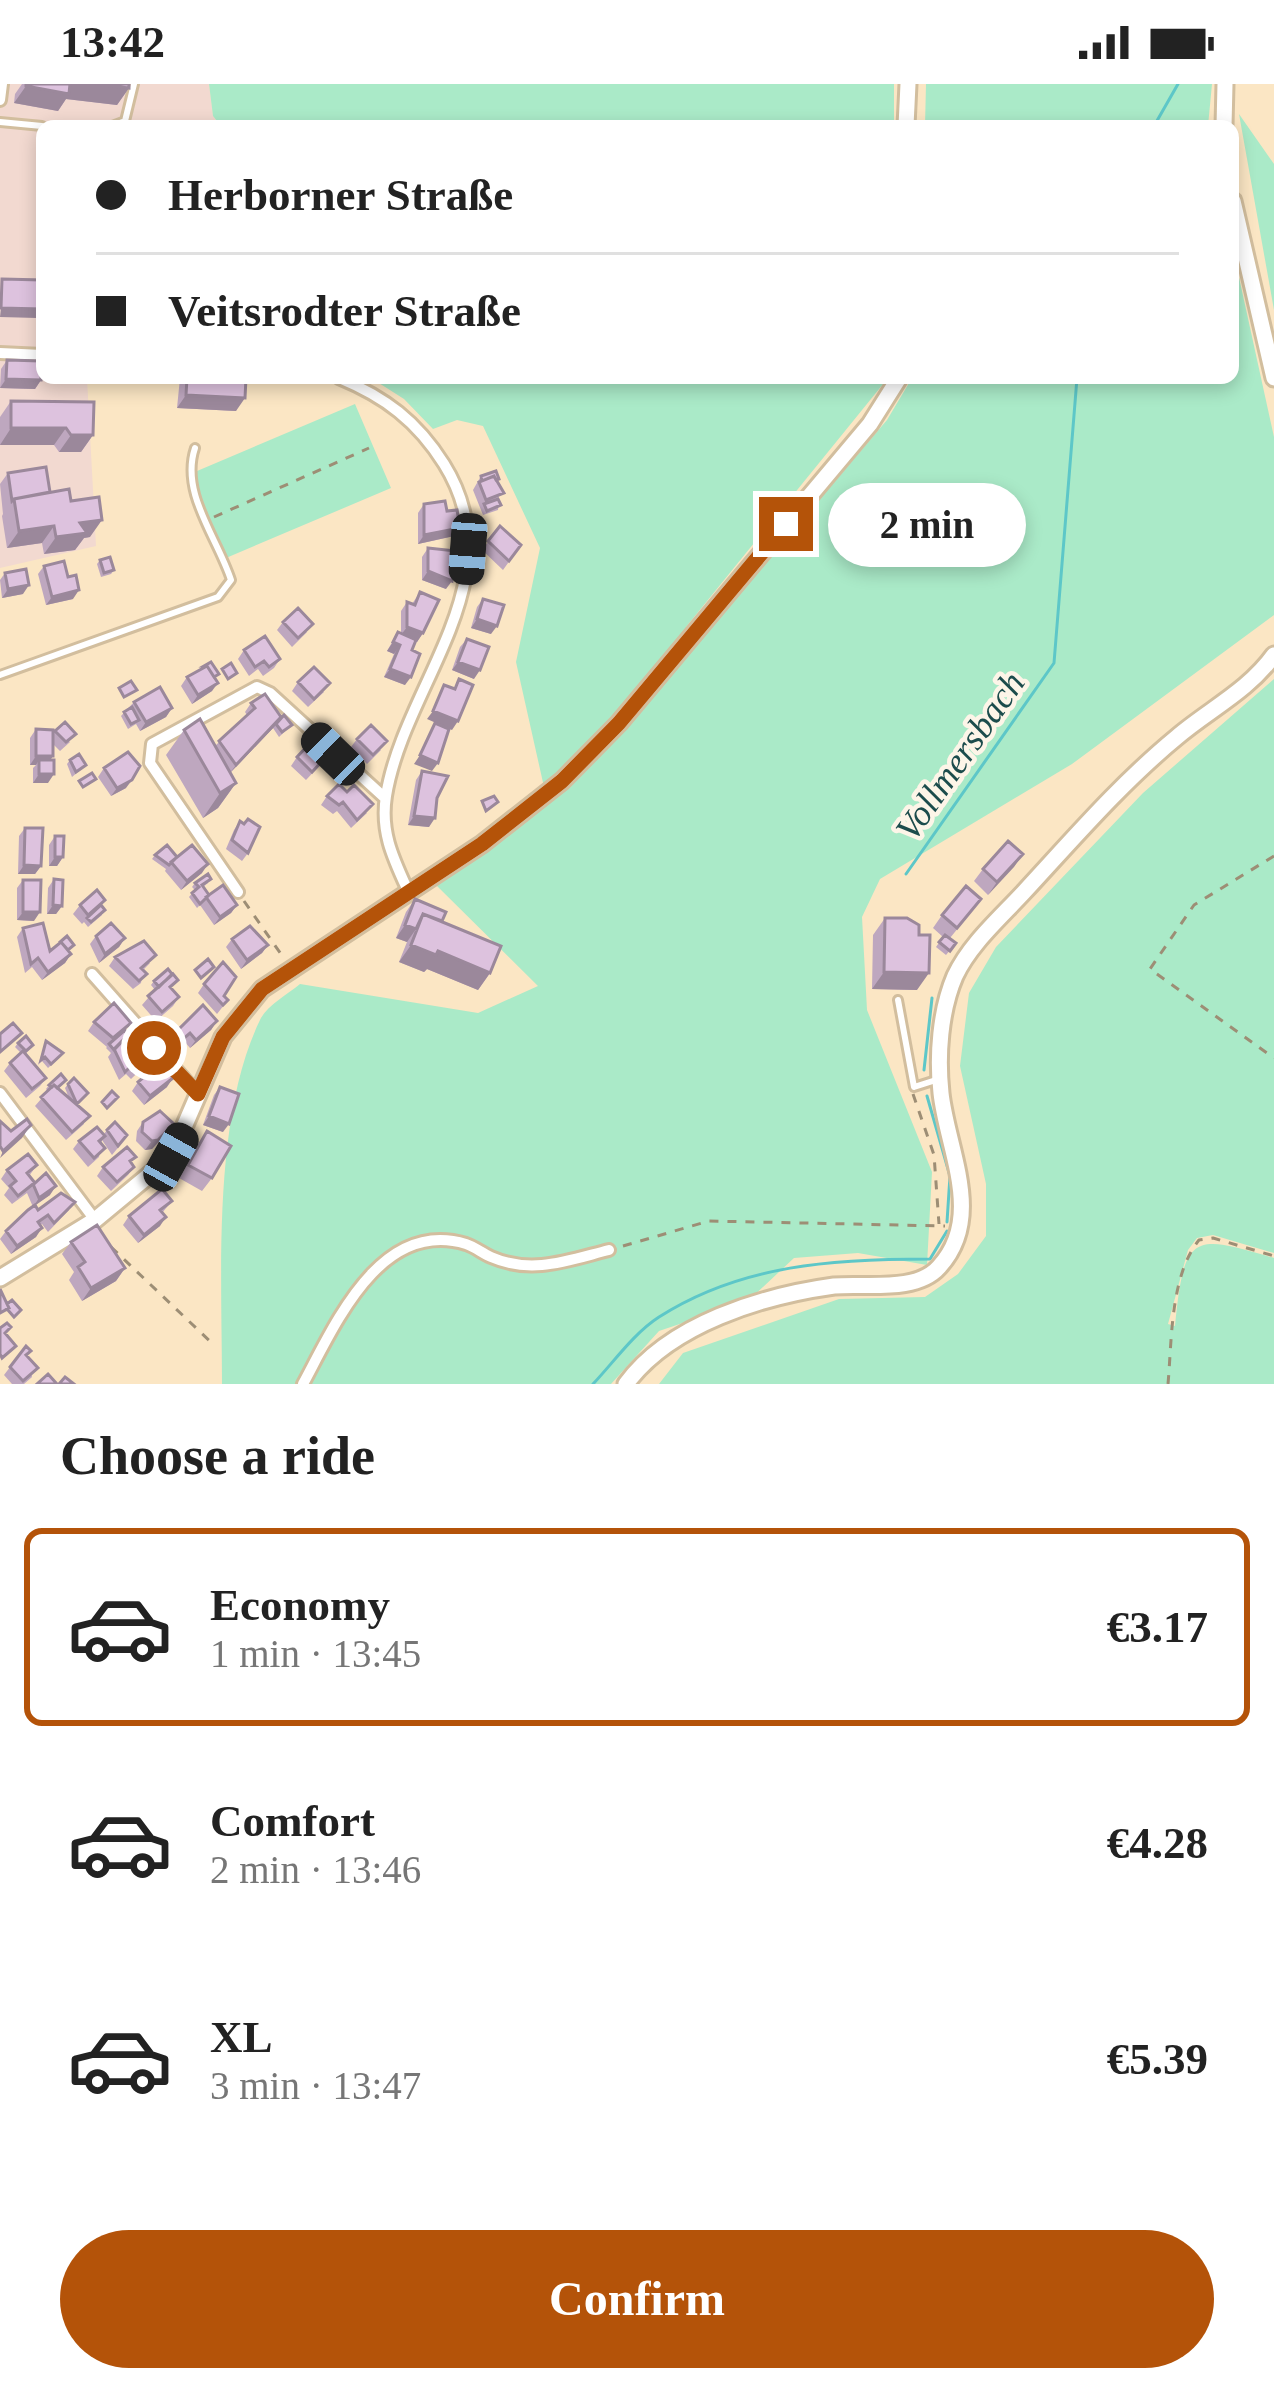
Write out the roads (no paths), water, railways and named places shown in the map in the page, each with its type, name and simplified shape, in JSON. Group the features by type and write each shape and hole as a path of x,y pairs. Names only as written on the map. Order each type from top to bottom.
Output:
{"street":[{"path":"0,100 2,84"},
{"path":"906,120 908,84"},
{"path":"1224,120 1225,84"},
{"path":"1239,226 1274,378"},
{"path":"0,353 36,355"},
{"path":"350,384 401,411 429,440 450,474 468,549 466,587 385,798 385,841 409,893"},
{"path":"0,1278 92,1222 171,1157 238,1014 291,969 409,893 562,781 619,723 870,424 894,384"},
{"path":"626,1384 664,1342 724,1317 824,1288 924,1278 946,1258 959,1227 961,1185 940,1079 949,996 982,938 1143,768 1250,683 1274,655"},
{"path":"238,892 150,763 152,744 257,687 270,692 385,798"},
{"path":"92,974 198,1094"},
{"path":"0,1094 92,1222"},
{"path":"303,1384 342,1313 374,1270 412,1246 450,1241 518,1265 543,1267 609,1250"}],"lane":[{"path":"124,120 134,84"},
{"path":"0,122 36,125"},
{"path":"0,675 218,597 231,580 188,480 195,448"},
{"path":"898,1000 914,1087 940,1079"}],"waterway":[{"name":"Vollmersbach","path":"1157,120 1178,84"},
{"name":"Vollmersbach","path":"906,874 1054,663 1077,384"},
{"name":"Vollmersbach","path":"924,1070 932,998"},
{"name":"Vollmersbach","path":"927,1096 950,1176 947,1222"},
{"name":"Vollmersbach","path":"593,1384 641,1331 691,1299 790,1268 930,1259 947,1231"}]}
